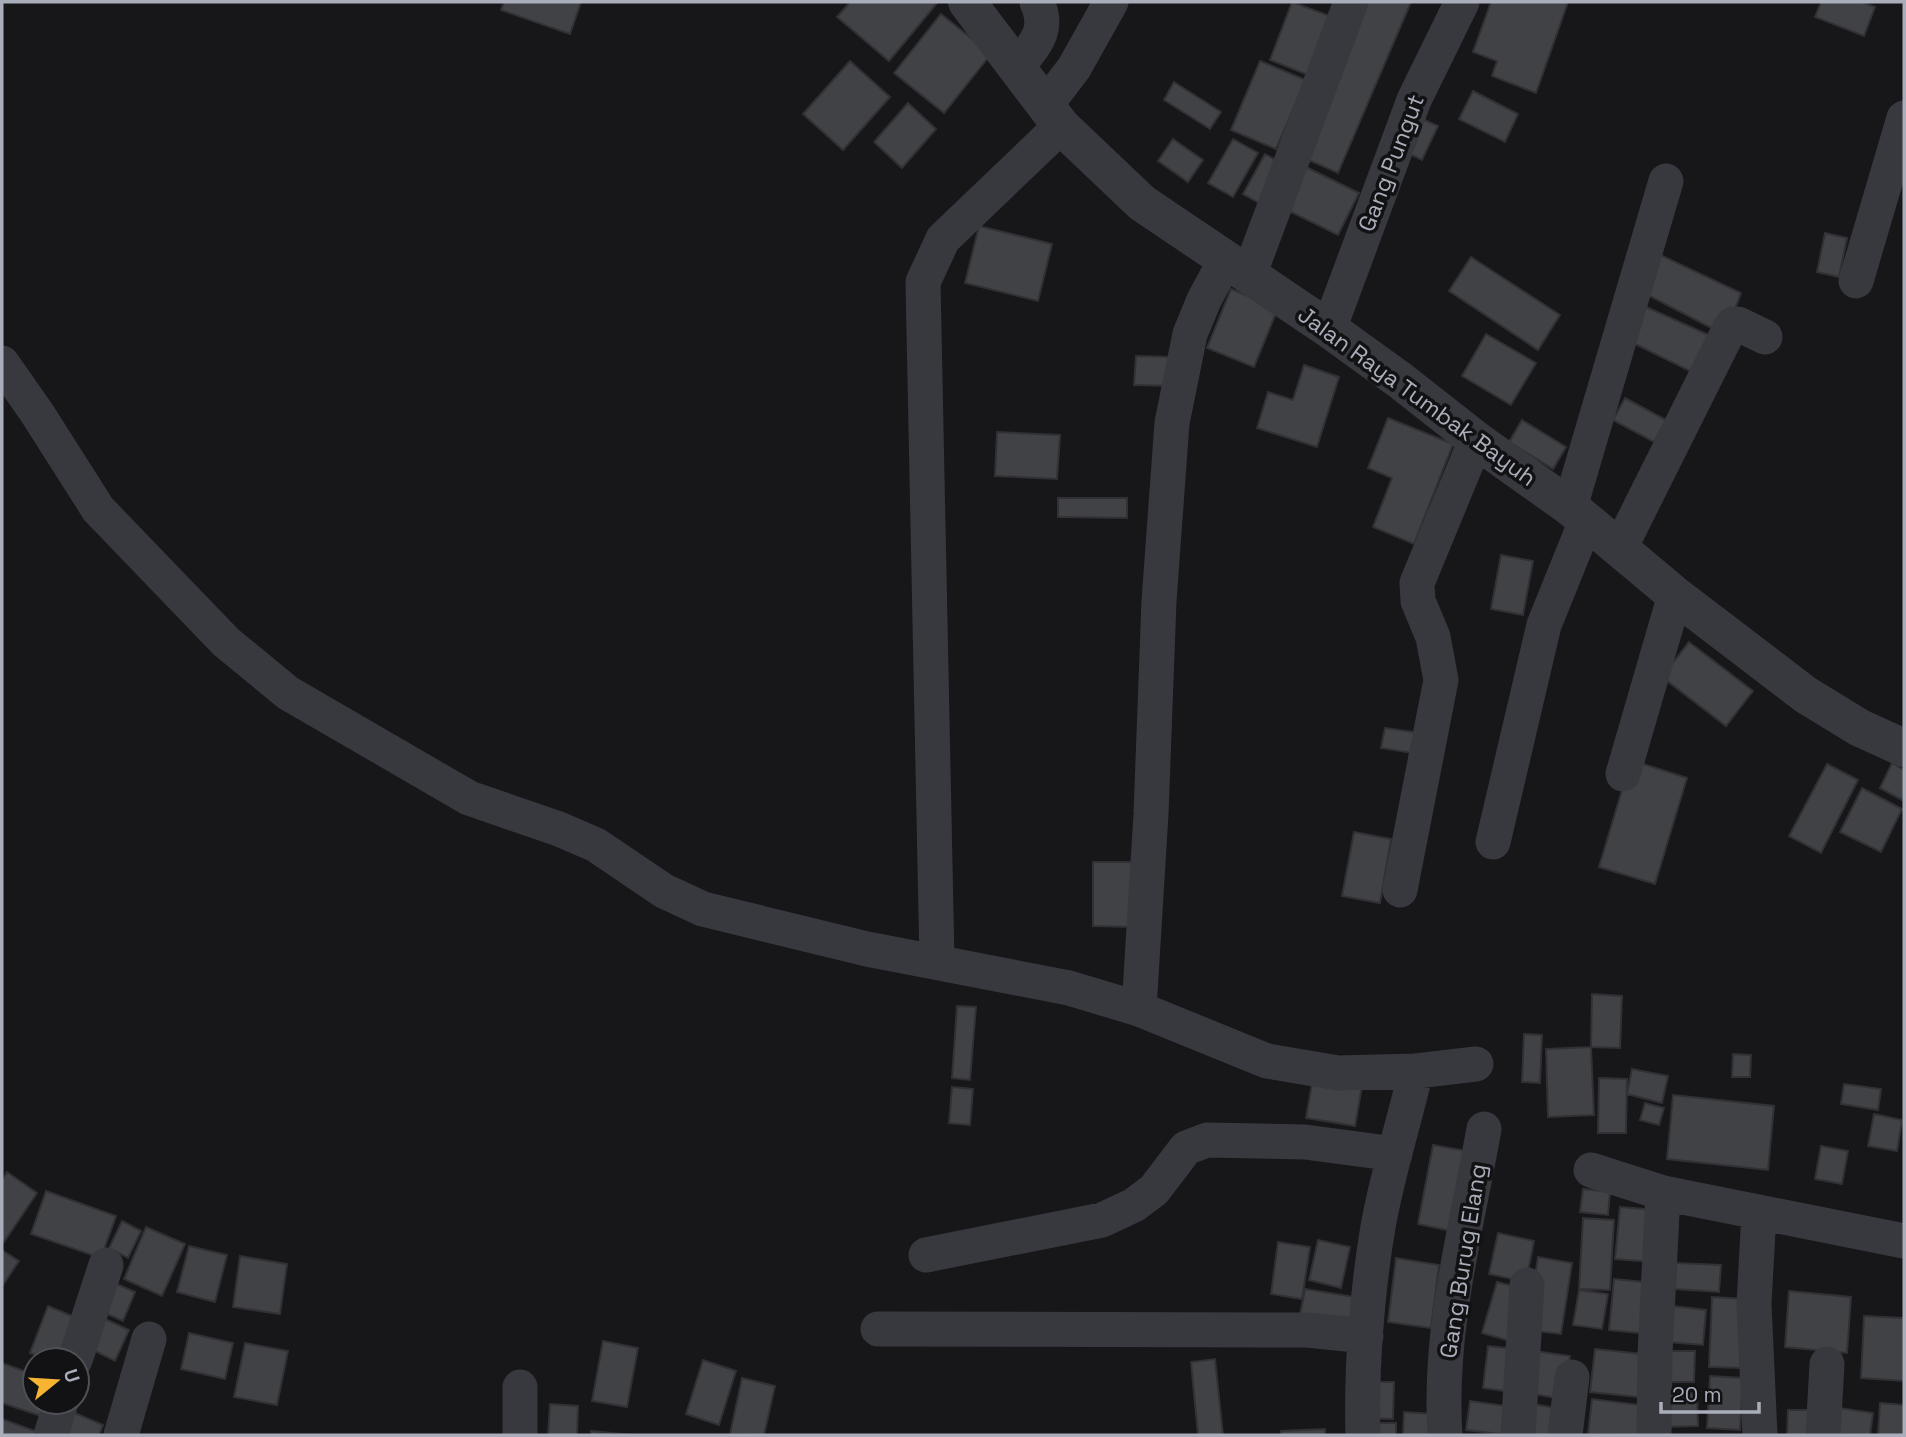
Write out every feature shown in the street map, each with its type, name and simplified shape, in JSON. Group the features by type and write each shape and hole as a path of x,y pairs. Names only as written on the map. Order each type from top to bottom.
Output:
{"street":[{"name":"Jalan Raya Tumbak Bayuh","path":"967,2 1053,116 1142,203 1401,381 1476,440 1578,514 1675,595 1806,695 1860,728 1904,748"},
{"path":"1017,67 1038,39 1044,25 1037,2"},
{"path":"937,961 923,282 943,239 1053,116 1074,68 1111,2"},
{"path":"1139,1009 1151,814 1159,601 1172,424 1190,334 1237,267 1351,2"},
{"name":"Gang Pungut","path":"1329,329 1413,100 1462,2"},
{"path":"1856,281 1904,118"},
{"path":"1493,842 1544,625 1578,514 1666,181"},
{"path":"1620,548 1730,328 1733,324 1738,324 1765,337"},
{"path":"2,363 98,509 226,642 288,693 469,798 559,829 596,845 664,891 702,909 805,936 1069,988 1139,1009 1267,1061 1338,1073 1416,1071 1476,1064"},
{"path":"1400,890 1441,680 1433,637 1418,601 1417,583 1476,440"},
{"path":"1623,774 1675,595"},
{"path":"1363,1435 1362,1397 1366,1336 1378,1227 1416,1071"},
{"name":"Gang Burug Elang","path":"1445,1435 1443,1406 1449,1317 1484,1129"},
{"path":"926,1255 1102,1220 1134,1205 1154,1190 1186,1148 1207,1140 1305,1142 1395,1154"},
{"path":"1591,1170 1662,1193 1904,1241"},
{"path":"1654,1435 1662,1193"},
{"path":"1759,1212 1754,1304 1760,1435"},
{"path":"80,1346 107,1265"},
{"path":"1518,1435 1527,1285"},
{"path":"878,1329 1307,1330 1366,1336"},
{"path":"121,1435 149,1339"},
{"path":"1823,1435 1827,1364"},
{"path":"1565,1435 1572,1377"},
{"path":"520,1387 520,1435"},
{"path":"51,1435 57,1416"}],"building":[{"path":"504,2 581,2 570,34 501,10"},
{"path":"850,2 938,2 889,61 837,17"},
{"path":"1292,2 1330,16 1308,75 1270,60"},
{"path":"1368,2 1411,2 1338,173 1302,157"},
{"path":"1491,2 1568,2 1536,93 1492,76 1497,61 1473,52"},
{"path":"1821,2 1862,2 1875,7 1864,36 1815,17"},
{"path":"941,14 991,54 944,113 894,73"},
{"path":"850,61 890,97 843,150 803,114"},
{"path":"1260,61 1306,80 1276,149 1231,130"},
{"path":"1174,82 1221,112 1210,129 1164,100"},
{"path":"1473,91 1518,114 1505,142 1459,119"},
{"path":"908,103 936,129 902,168 874,142"},
{"path":"1416,116 1438,126 1422,160 1401,150"},
{"path":"1173,139 1203,160 1188,182 1158,161"},
{"path":"1233,139 1258,153 1233,197 1208,183"},
{"path":"1265,154 1281,163 1259,203 1243,194"},
{"path":"1304,166 1359,193 1338,235 1283,208"},
{"path":"979,226 1052,244 1038,301 965,283"},
{"path":"1825,233 1847,238 1839,277 1817,272"},
{"path":"1656,253 1741,293 1725,335 1644,293"},
{"path":"1471,257 1560,315 1538,350 1449,291"},
{"path":"1231,289 1278,308 1254,367 1207,348"},
{"path":"1644,306 1720,340 1704,378 1633,343"},
{"path":"1486,334 1536,363 1511,405 1462,376"},
{"path":"1136,356 1173,357 1172,386 1134,385"},
{"path":"1304,365 1339,377 1317,447 1257,428 1268,392 1293,400"},
{"path":"1625,398 1666,420 1654,442 1613,420"},
{"path":"1388,418 1453,444 1414,544 1373,527 1392,478 1368,468"},
{"path":"1522,420 1566,447 1553,469 1509,442"},
{"path":"997,432 1060,435 1057,479 995,476"},
{"path":"1058,498 1127,498 1127,518 1058,517"},
{"path":"1501,555 1533,561 1523,615 1491,609"},
{"path":"1689,642 1753,691 1726,726 1662,677"},
{"path":"1385,728 1421,733 1419,754 1381,748"},
{"path":"1631,760 1687,778 1655,884 1599,867"},
{"path":"1892,763 1904,770 1902,800 1880,788"},
{"path":"1827,764 1858,780 1821,853 1789,836"},
{"path":"1862,788 1902,809 1881,852 1840,832"},
{"path":"1354,832 1391,839 1380,903 1342,896"},
{"path":"1093,862 1136,862 1135,927 1093,926"},
{"path":"1592,994 1622,996 1620,1048 1591,1047"},
{"path":"957,1006 976,1007 970,1080 952,1078"},
{"path":"1524,1034 1542,1035 1540,1083 1522,1082"},
{"path":"1591,1047 1594,1115 1548,1117 1546,1049"},
{"path":"1733,1054 1751,1055 1750,1077 1732,1077"},
{"path":"1632,1069 1668,1076 1662,1103 1627,1094"},
{"path":"1313,1078 1362,1086 1355,1126 1306,1118"},
{"path":"1599,1078 1627,1079 1626,1133 1598,1133"},
{"path":"1844,1084 1881,1089 1878,1110 1841,1104"},
{"path":"952,1087 973,1089 970,1125 949,1123"},
{"path":"1673,1095 1774,1106 1768,1170 1667,1159"},
{"path":"1645,1103 1664,1108 1659,1125 1640,1120"},
{"path":"1874,1114 1902,1120 1897,1151 1868,1146"},
{"path":"1433,1145 1467,1151 1451,1231 1418,1224"},
{"path":"1821,1146 1848,1151 1842,1184 1815,1179"},
{"path":"7,1172 37,1193 4,1242 2,1180"},
{"path":"1583,1189 1610,1192 1608,1215 1580,1212"},
{"path":"46,1191 116,1216 101,1258 31,1234"},
{"path":"1620,1207 1657,1210 1653,1262 1615,1259"},
{"path":"1583,1218 1614,1220 1610,1290 1579,1289"},
{"path":"122,1221 141,1231 128,1258 109,1248"},
{"path":"146,1227 185,1244 162,1296 124,1279"},
{"path":"1498,1233 1534,1241 1526,1282 1489,1274"},
{"path":"1318,1240 1350,1247 1341,1288 1309,1280"},
{"path":"1278,1242 1310,1247 1302,1299 1271,1294"},
{"path":"189,1246 227,1255 215,1302 177,1292"},
{"path":"2,1250 19,1261 3,1285 2,1285"},
{"path":"240,1256 287,1264 280,1314 233,1307"},
{"path":"1538,1257 1572,1263 1561,1334 1527,1330"},
{"path":"1396,1258 1439,1265 1431,1328 1388,1322"},
{"path":"1676,1263 1721,1265 1719,1292 1675,1289"},
{"path":"1614,1279 1654,1283 1649,1334 1609,1330"},
{"path":"112,1282 135,1292 123,1321 100,1311"},
{"path":"1497,1282 1525,1289 1510,1341 1482,1333"},
{"path":"1305,1289 1361,1298 1356,1329 1299,1320"},
{"path":"1579,1290 1608,1294 1602,1329 1573,1325"},
{"path":"1789,1291 1851,1297 1847,1353 1785,1347"},
{"path":"1712,1297 1745,1299 1743,1368 1709,1367"},
{"path":"48,1306 77,1318 66,1346 33,1346"},
{"path":"1672,1306 1706,1310 1703,1345 1668,1342"},
{"path":"1864,1316 1904,1318 1904,1381 1861,1378"},
{"path":"103,1318 129,1330 115,1361 90,1346"},
{"path":"189,1333 233,1343 225,1379 181,1369"},
{"path":"603,1341 638,1348 627,1407 592,1401"},
{"path":"245,1343 288,1351 277,1405 234,1397"},
{"path":"1488,1346 1516,1349 1512,1392 1483,1388"},
{"path":"1595,1349 1652,1355 1648,1398 1590,1392"},
{"path":"1528,1350 1570,1356 1562,1399 1522,1392"},
{"path":"1668,1351 1695,1351 1694,1382 1667,1382"},
{"path":"1215,1359 1223,1435 1198,1435 1191,1362"},
{"path":"703,1360 736,1371 719,1425 686,1414"},
{"path":"2,1363 21,1370 21,1409 2,1403"},
{"path":"1710,1376 1743,1378 1740,1430 1707,1428"},
{"path":"742,1378 775,1386 764,1435 730,1434"},
{"path":"1365,1382 1394,1382 1393,1419 1364,1418"},
{"path":"1697,1393 1698,1426 1659,1427 1657,1394"},
{"path":"1592,1399 1648,1406 1645,1435 1588,1434"},
{"path":"1470,1401 1513,1407 1509,1435 1466,1430"},
{"path":"1527,1403 1556,1408 1552,1435 1523,1435"},
{"path":"1880,1403 1904,1405 1904,1435 1878,1435"},
{"path":"550,1404 578,1406 577,1435 548,1435"},
{"path":"1833,1407 1873,1413 1870,1435 1829,1434"},
{"path":"1788,1410 1820,1410 1819,1435 1787,1435"},
{"path":"1404,1412 1433,1414 1433,1435 1403,1435"},
{"path":"67,1416 82,1416 103,1425 99,1435 62,1435"},
{"path":"2,1419 38,1432 37,1435 2,1435"},
{"path":"1370,1423 1396,1423 1396,1435 1371,1435"},
{"path":"1325,1429 1325,1435 1281,1435 1281,1431"},
{"path":"591,1431 633,1435 591,1435"}]}
